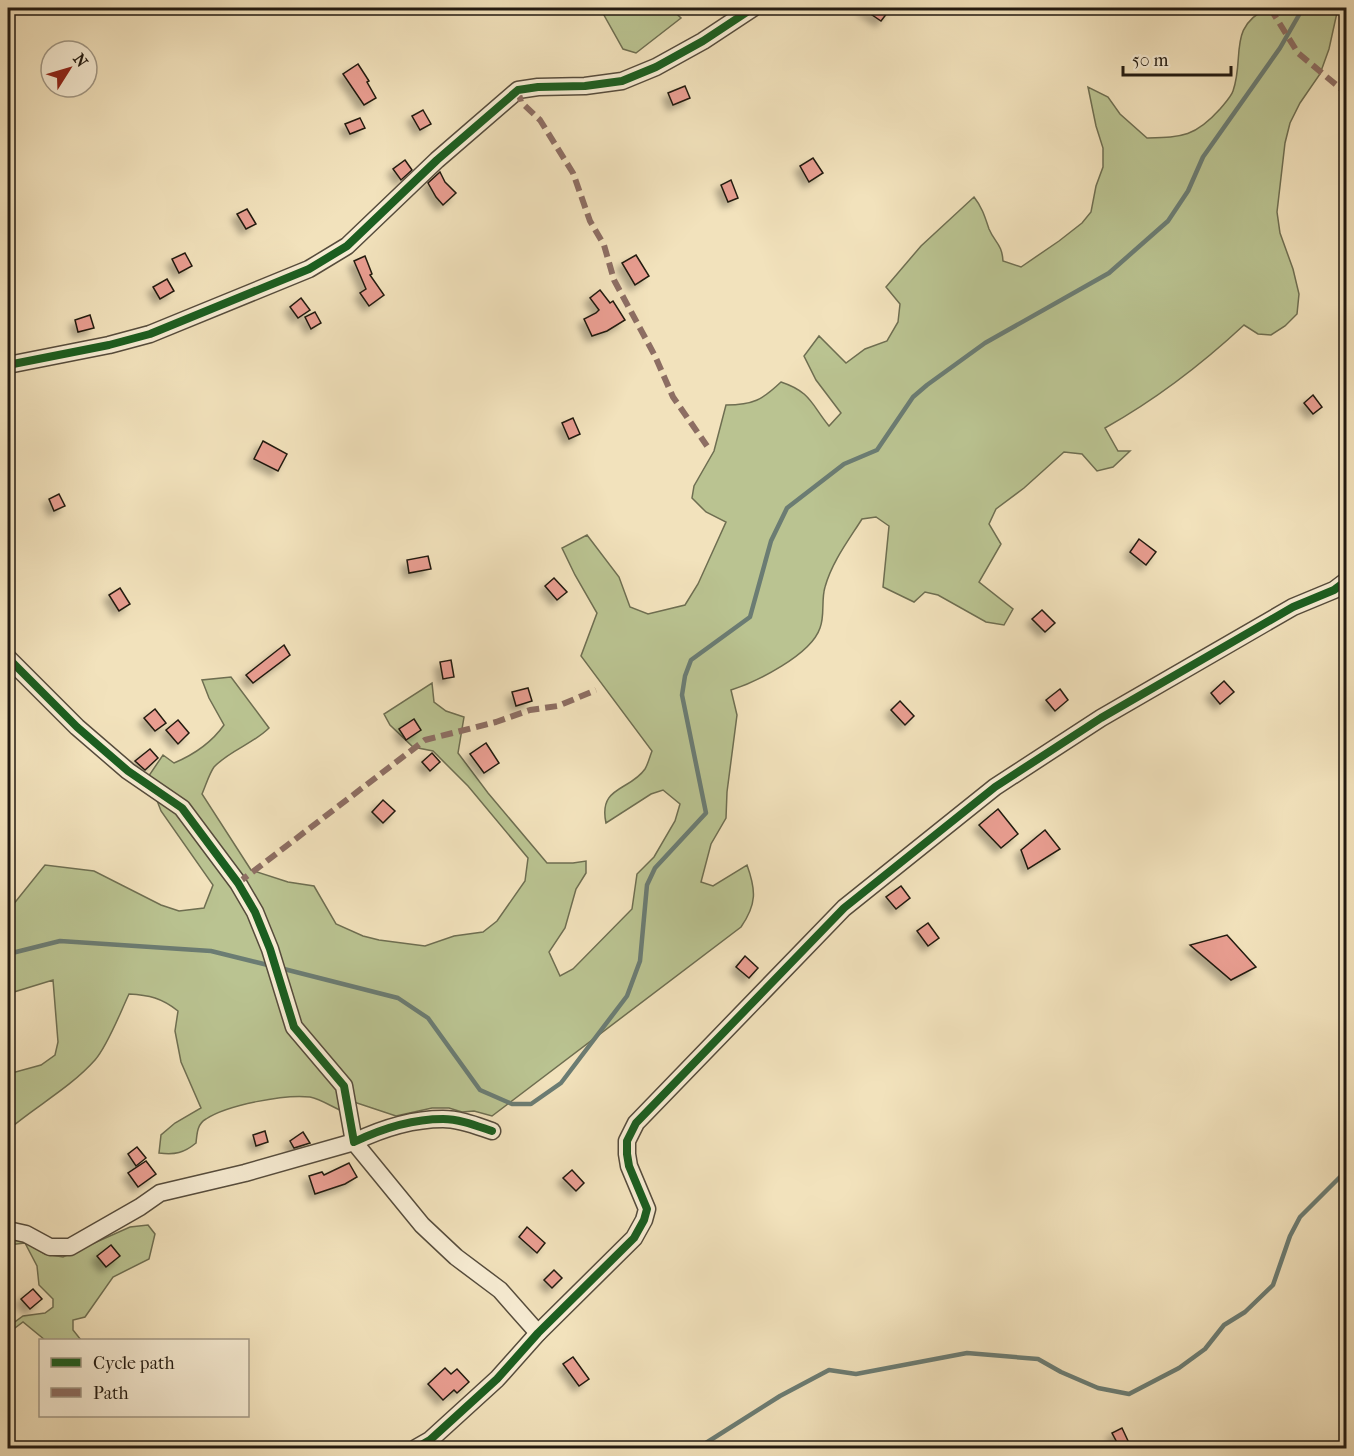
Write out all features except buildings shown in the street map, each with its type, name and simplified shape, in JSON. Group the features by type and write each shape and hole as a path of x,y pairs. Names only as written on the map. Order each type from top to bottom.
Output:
{"street":[{"path":"8,365 150,334 309,269 347,246 437,160 518,90 622,81 656,67 753,8"},
{"path":"416,1449 430,1440 497,1379 538,1333 634,1238 647,1209 629,1166 627,1154 627,1141 636,1123 844,908 995,787 1101,718 1293,607 1334,590 1347,581"},
{"path":"8,658 77,727 129,771 182,808 238,883 255,912 270,949 294,1027 344,1086 354,1142 422,1225 456,1257 500,1290 538,1333"},
{"path":"8,1230 26,1234 50,1247 70,1247 140,1208 160,1193 245,1173 354,1142 380,1129 443,1119 492,1131"}],"green space":[{"path":"600,8 639,8 642,11 670,8 681,18 636,53 623,49"},
{"path":"1268,8 1338,8 1329,49 1320,74 1300,103 1290,123 1285,143 1277,212 1280,233 1299,294 1297,314 1271,335 1258,334 1244,325 1178,381 1105,428 1118,451 1130,451 1113,467 1097,471 1082,454 1064,452 1024,488 996,509 989,524 1001,544 979,582 1013,609 1004,625 986,622 938,595 925,592 914,602 883,587 889,526 876,517 862,519 828,578 820,628 815,638 806,648 782,666 731,690 737,715 726,818 711,844 701,882 713,886 747,865 753,897 750,911 741,927 492,1116 474,1111 462,1112 449,1108 432,1108 396,1116 354,1102 352,1115 315,1098 286,1097 242,1105 215,1114 201,1124 196,1143 192,1146 170,1154 159,1153 161,1135 175,1123 201,1108 181,1062 175,1031 178,1011 155,998 129,994 109,1038 95,1060 64,1088 8,1130 8,1074 41,1065 55,1055 58,1042 53,980 14,992 8,997 8,911 45,865 94,871 161,905 179,911 204,908 213,885 161,811 148,777 163,755 174,763 181,760 208,742 224,725 202,680 231,677 269,728 220,761 209,776 202,794 251,870 288,882 314,886 336,924 363,936 425,946 454,936 483,932 497,921 525,881 528,858 468,786 433,751 413,747 390,725 384,714 432,683 434,702 446,711 464,717 458,753 488,793 547,863 586,861 586,873 576,889 565,928 549,952 560,976 573,969 632,909 637,874 654,857 675,821 680,804 663,790 651,794 606,823 605,811 611,795 639,776 646,767 652,751 581,656 597,613 562,548 587,535 619,577 630,607 648,614 685,605 698,584 726,522 706,512 692,498 694,486 714,451 726,405 743,404 756,400 781,382 805,395 829,426 841,413 816,380 804,356 819,336 846,363 865,349 887,341 898,322 900,304 886,287 921,246 974,197 991,234 1000,247 1003,261 1021,267 1059,241 1082,223 1091,212 1096,186 1103,167 1103,148 1088,87 1108,97 1120,114 1147,138 1187,134 1203,125 1231,96 1242,34 1247,24 1255,16"},
{"path":"148,1225 155,1234 149,1259 113,1277 85,1317 73,1320 73,1330 80,1339 44,1339 23,1322 11,1331 11,1342 8,1342 8,1327 23,1316 45,1313 53,1307 53,1299 39,1285 37,1266 25,1243 8,1245 8,1239 18,1238 45,1254 63,1257 130,1227"}],"waterway":[{"path":"280,968 398,998 428,1018 480,1090 512,1104 531,1104 561,1083 627,996 640,961 647,885 655,868 706,813 682,695 685,676 691,660 750,617 771,541 787,508 844,464 877,450 913,397 927,385 985,343 1109,273 1168,221 1188,191 1203,157 1280,48 1303,8"},
{"path":"8,954 60,941 211,951 272,966"},
{"path":"698,1448 780,1396 829,1370 856,1374 967,1353 1038,1359 1098,1388 1129,1394 1179,1368 1205,1349 1224,1325 1245,1312 1273,1285 1290,1236 1300,1217 1346,1171"}],"marked path":[{"path":"1270,8 1298,53 1346,93"},
{"path":"518,90 521,102 540,120 573,173 590,221 604,245 614,280 655,356 673,397 707,446"},
{"path":"238,883 425,740 496,722 530,710 558,706 596,690"}],"cycle path":[{"path":"8,365 109,345 150,334 309,269 347,246 437,160 518,90 622,81 656,67 703,41 753,8"},
{"path":"416,1448 430,1440 497,1379 538,1333 634,1238 647,1209 629,1166 627,1154 627,1141 636,1123 844,908 995,787 1101,718 1293,607 1334,590 1346,581"},
{"path":"8,658 77,727 128,771 182,808 238,883 255,912 270,949 294,1027 344,1086 354,1142 397,1126 431,1119 456,1120 492,1131"}]}
